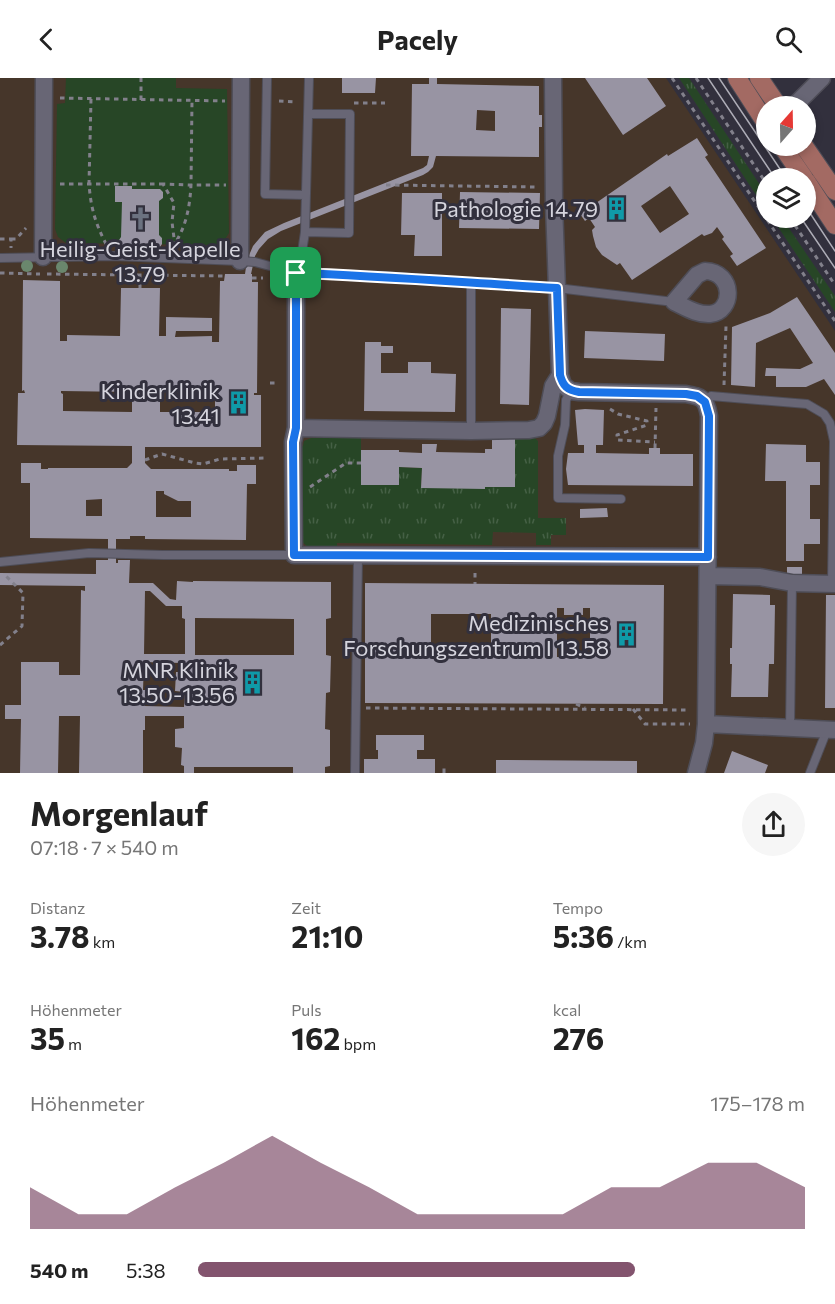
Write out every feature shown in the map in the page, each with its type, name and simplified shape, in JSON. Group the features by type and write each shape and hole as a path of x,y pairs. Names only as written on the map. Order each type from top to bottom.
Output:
{"main road":[{"path":"737,78 756,107"},
{"path":"759,78 771,96"},
{"path":"811,156 835,192"},
{"path":"816,196 835,225"}],"street":[{"path":"43,257 44,78"},
{"path":"240,261 241,78"},
{"path":"553,78 557,288 560,375 563,385 571,391 697,396 705,402 709,416 706,717 704,744 696,773"},
{"path":"804,96 822,78"},
{"path":"296,273 296,428 293,442 294,555 708,557"},
{"path":"296,428 530,430 539,428 544,423 553,386 560,375"},
{"path":"708,576 760,577 792,583 833,584"},
{"path":"706,717 790,728 831,730"}],"lane":[{"path":"267,78 265,194 305,195"},
{"path":"296,273 305,232 309,78"},
{"path":"305,232 349,233 350,114 308,114"},
{"path":"0,258 114,256 240,261 255,262 296,273 385,276 557,288 674,302"},
{"path":"471,283 471,431"},
{"path":"571,391 566,400 565,425 558,456 558,498 621,499"},
{"path":"705,402 711,396 807,404 824,414 830,423 835,441 833,584"},
{"path":"0,562 89,554 294,555"},
{"path":"354,773 358,555"},
{"path":"790,728 792,583"},
{"path":"810,773 831,730"}],"path":[{"path":"141,78 141,100"},
{"path":"672,78 835,321"},
{"path":"696,78 756,168"},
{"path":"44,98 241,102"},
{"path":"91,99 89,184 92,211 105,243 114,256"},
{"path":"176,242 188,212 191,185 192,100"},
{"path":"62,184 224,185"},
{"path":"163,184 174,203 172,222 176,242 174,258"},
{"path":"386,185 554,187"},
{"path":"797,228 835,285"},
{"path":"0,273 225,276"},
{"path":"140,275 140,288"},
{"path":"723,397 726,324"},
{"path":"600,393 603,404 618,414 647,421 647,423 655,423"},
{"path":"654,448 656,415"},
{"path":"647,423 647,425 617,435 617,440 655,442"},
{"path":"145,459 162,454 203,464 220,459 266,458"},
{"path":"293,489 312,487 346,464 361,463"},
{"path":"0,573 4,574 23,593 23,619 22,626 0,645"},
{"path":"576,704 586,709"},
{"path":"356,707 633,709 706,717"},
{"path":"633,709 645,724 706,717"},
{"path":"444,766 444,773"}],"shaded area":[{"path":"0,78 666,78 756,213 756,228 766,228 835,331 835,773 0,773"}],"green space":[{"path":"66,78 176,78 176,88 227,89 229,233 224,241 214,245 66,243 58,237 55,229 57,104 65,103"},
{"path":"679,78 689,78 756,179 756,195"},
{"path":"779,228 789,228 835,296 835,312"},
{"path":"361,437 361,485 399,485 399,467 422,468 421,487 515,487 515,438 535,438 538,441 538,518 566,518 566,535 551,535 551,545 536,545 536,533 493,532 492,545 337,543 337,550 309,548 299,539 299,446 303,446 304,441 311,438"}],"building":[{"path":"342,78 376,78 375,93 342,93"},
{"path":"429,78 437,78 437,84 539,86 539,115 542,115 542,127 539,127 539,157 436,156 433,167 423,175 281,231 268,239 255,256 251,274 252,282 258,282 257,393 254,395 261,395 261,447 145,447 145,463 151,469 229,469 229,471 237,471 237,465 256,465 256,484 247,484 246,540 145,539 145,536 116,539 116,563 118,560 130,560 129,583 153,583 170,599 176,600 177,581 331,582 331,618 326,619 326,655 331,656 330,692 326,693 325,729 330,730 330,766 325,767 325,773 293,773 293,767 194,767 194,773 184,773 184,766 181,765 182,748 175,747 175,729 184,728 184,716 145,716 143,773 79,773 80,716 59,716 58,773 20,773 21,719 5,719 5,705 21,705 21,662 59,662 59,675 80,675 81,590 85,591 85,586 0,585 0,573 96,574 96,560 108,560 108,539 30,538 30,483 21,483 21,463 41,463 41,469 48,469 127,468 132,463 132,446 17,445 18,393 25,393 24,390 22,391 23,280 60,281 60,341 67,341 67,335 120,336 121,288 160,288 159,336 166,336 166,317 212,318 212,331 176,331 175,337 212,336 212,342 219,342 220,281 224,281 225,274 245,274 247,260 253,246 265,232 427,165 429,156 411,156 412,84 429,84","holes":["477,110 495,111 495,131 476,130","61,391 132,392 132,412 63,411","160,392 215,393 215,412 160,412","156,491 164,491 164,494 178,501 191,501 191,517 156,517","102,499 102,516 86,516 86,500","145,591 150,591 166,606 182,606 182,618 185,619 185,654 144,654","195,618 294,619 294,655 195,655","144,662 182,663 181,672 176,672 175,691 185,692 184,707 145,706 146,690 143,690"]},
{"path":"585,78 647,78 666,106 623,135"},
{"name":"Pathologie 14.79","path":"697,138 708,155 705,157 766,248 737,266 730,256 733,254 722,239 724,237 717,227 712,233 704,236 702,234 632,280 620,263 617,265 602,255 596,247 593,236 592,230 595,227 589,218 585,221 580,214 667,154 668,156","holes":["670,186 689,214 660,233 641,206"]},
{"name":"Heilig-Geist-Kapelle 13.79","path":"115,186 132,186 132,189 160,189 163,192 163,198 159,201 159,235 162,238 160,247 122,247 119,244 122,202 115,202"},
{"path":"460,192 540,193 539,229 459,228"},
{"path":"402,193 442,193 442,256 414,256 415,235 401,235"},
{"path":"797,297 835,353 835,395 824,379 806,387 776,387 776,376 765,376 766,368 800,369 813,363 790,328 756,343 755,387 731,385 732,327 770,313"},
{"path":"501,308 531,309 529,405 500,404"},
{"path":"585,331 665,334 664,361 584,358"},
{"path":"365,342 381,342 381,346 393,346 393,353 381,353 381,373 408,373 408,362 431,362 431,373 456,374 455,412 364,411"},
{"path":"575,410 604,410 603,445 596,445 596,453 649,454 649,448 660,448 660,454 693,454 693,486 568,485 566,469 568,453 584,453 584,445 578,445"},
{"path":"492,438 515,438 515,487 421,488 422,468 399,467 399,485 361,485 361,450 399,450 399,452 422,453 422,444 437,444 436,452 485,453 485,449 492,449"},
{"path":"766,444 806,445 806,462 820,462 820,485 810,485 810,519 820,519 820,544 804,544 804,561 786,561 786,481 765,481"},
{"path":"607,508 608,517 580,518 580,509"},
{"path":"787,567 802,567 802,577 787,576"},
{"name":"Medizinisches Forschungszentrum I 13.58","path":"365,583 664,585 663,704 365,703","holes":["557,608 564,608 564,615 583,615 583,608 590,608 590,657 557,657","431,614 491,614 491,656 431,656"]},
{"path":"733,594 770,595 770,605 775,605 774,664 769,664 768,697 731,697 730,648 732,648"},
{"path":"826,595 835,595 835,708 825,708"},
{"path":"376,735 424,735 424,750 417,750 417,759 435,759 435,773 364,773 364,759 378,759"},
{"path":"732,751 768,765 765,773 724,773"},
{"path":"496,760 637,761 637,773 496,773"}],"tram line":[{"path":"708,78 768,168"},
{"path":"719,78 779,168"},
{"path":"816,222 835,251"},
{"path":"808,228 835,268"}],"place":[{"name":"Pathologie 14.79","path":"616,208"},
{"name":"Heilig-Geist-Kapelle 13.79","path":"140,219"},
{"name":"Kinderklinik 13.41","path":"238,403"},
{"name":"Medizinisches Forschungszentrum I 13.58","path":"627,635"},
{"name":"MNR Klinik 13.50-13.56","path":"253,682"}],"route":[{"path":"296,273 385,276 557,288 560,375 563,385 571,391 579,392 686,394 697,396 705,402 709,416 708,557 294,555 293,442 296,428 296,273"}]}
